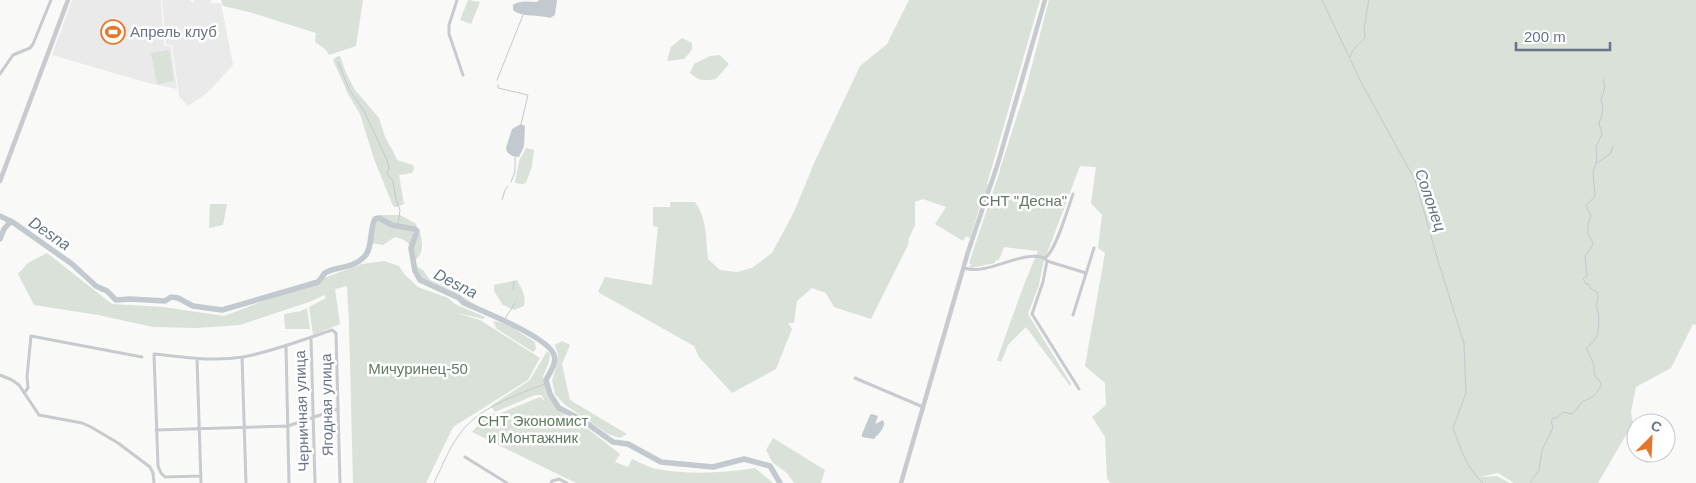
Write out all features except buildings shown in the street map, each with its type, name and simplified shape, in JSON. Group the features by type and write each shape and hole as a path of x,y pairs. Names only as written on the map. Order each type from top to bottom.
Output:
{"street":[{"path":"0,74 13,55 30,48 34,44 51,0"},
{"path":"0,181 68,0"},
{"path":"457,0 449,25 449,34 464,75"},
{"path":"901,483 964,268 998,163 1045,0"},
{"path":"1073,194 1059,234 1046,259 1043,282 1032,314 1079,389"},
{"path":"1073,314 1094,248"},
{"path":"964,268 977,270 1031,256 1046,259 1086,273"},
{"name":"Ягодная улица","path":"311,338 332,330 336,333 340,483"},
{"path":"24,393 28,388 27,377 31,336 142,357"},
{"path":"201,476 165,477 158,466 154,354 198,359 242,357 286,347 311,338"},
{"name":"Черничная улица","path":"311,338 315,483"},
{"path":"286,347 289,483"},
{"path":"242,357 246,483"},
{"path":"198,359 201,483"},
{"path":"0,375 12,380 24,393 39,415 82,423 118,443 150,467 154,483"},
{"path":"854,378 923,407"},
{"path":"156,430 288,426 338,409"},
{"path":"465,457 507,483"},
{"path":"551,483 559,479 567,483"}],"shaded area":[{"path":"72,0 161,0 164,46 171,46 177,89 148,83 52,55"},
{"path":"162,0 189,0 193,3 194,0 211,0 211,3 221,3 233,65 207,93 188,106 179,96 172,45 166,45"},
{"path":"539,0 557,0 555,15 550,18 525,15 513,10 513,5 518,2 537,2"},
{"path":"521,124 525,126 524,146 519,157 512,156 507,152 506,148 512,129"},
{"path":"870,415 878,416 875,424 883,420 883,428 874,439 862,437"}],"green space":[{"path":"221,0 363,0 356,46 329,55 325,49 315,42 316,33 223,6"},
{"path":"468,0 480,2 471,24 460,20"},
{"path":"909,0 1040,0 987,184 989,185 970,238 966,236 963,241 935,224 946,207 923,199 915,202 915,225 908,245 871,319 834,307 826,293 812,288 797,301 794,323 788,323 792,329 776,369 732,393 699,357 694,346 598,292 605,277 652,285 658,227 653,226 653,207 670,207 670,202 695,202 704,222 708,259 720,270 737,272 752,268 772,253 794,212 815,161 860,66 887,44"},
{"name":"СНТ \"Десна\"","path":"1049,0 1696,0 1696,325 1693,324 1671,368 1636,387 1631,413 1626,413 1626,435 1598,483 1514,483 1498,473 1479,477 1497,476 1510,483 1111,483 1107,479 1105,437 1092,417 1106,405 1105,383 1085,366 1105,253 1098,248 1102,215 1091,203 1096,167 1080,166 1043,264 1039,285 1028,314 1071,384 1070,386 1026,327 1008,345 1001,362 997,360 1038,251 1004,247 999,260 995,261 995,263 970,268 969,266 972,265 969,263 1026,88"},
{"path":"682,38 692,43 692,50 684,59 667,61 671,47"},
{"path":"169,50 174,81 157,84 151,53"},
{"path":"720,55 729,64 716,79 702,80 690,73 694,64 710,56"},
{"path":"340,56 355,90 379,118 385,137 397,160 413,165 412,173 399,175 404,204 397,207 393,206 374,159 360,114 348,94 333,60"},
{"path":"526,148 534,150 532,166 526,183 515,183 519,161"},
{"path":"210,204 227,204 223,225 209,228"},
{"path":"381,215 400,215 415,223 420,232 422,248 421,253 414,261 409,245 400,238 395,237 383,245 371,243 375,219"},
{"name":"Мичуринец-50","path":"47,253 112,304 163,307 224,316 362,264 384,261 399,266 405,275 418,287 448,298 455,304 485,317 483,319 454,312 480,320 540,358 528,380 453,427 426,483 353,483 347,286 335,289 340,324 313,335 309,307 326,298 324,295 312,301 240,325 197,328 153,327 98,315 34,305 18,274 28,263"},
{"path":"416,266 423,270 430,280 457,293 484,310 484,313 459,297 421,279 416,271"},
{"path":"517,280 523,293 524,306 514,310 503,305 494,291 494,285"},
{"path":"307,308 310,329 285,329 284,314"},
{"path":"493,321 510,326 520,332 535,342 536,349 533,352 497,329"},
{"path":"562,341 570,345 562,364 570,400 627,434 620,438 608,434 564,404 555,394 552,380 558,355 555,345"},
{"name":"СНТ Экономист и Монтажник","path":"547,351 550,354 549,362 543,376 547,395 563,414 588,429 620,454 615,462 628,467 632,459 654,468 694,473 755,468 773,483 576,483 472,432 489,413 498,414 540,397 545,401 541,395 535,395 495,412 491,406 530,380"},
{"path":"773,438 825,470 821,483 794,483 787,473 773,463 766,450"}],"waterway":[{"name":"Солонец","path":"1322,0 1362,84 1415,180 1464,343 1466,393 1453,428 1468,465 1483,483"},
{"path":"1350,57 1353,50 1365,38 1364,25 1369,0"},
{"path":"497,80 523,15"},
{"path":"338,62 349,89 364,111 387,160 389,167 387,174 393,181 396,200 400,210 398,226"},
{"path":"1530,483 1539,470 1542,450 1553,428 1551,421 1553,418 1557,418 1563,412 1572,414 1583,401 1596,394 1601,385 1595,375 1594,366 1586,348 1597,336 1599,328 1596,306 1597,292 1590,288 1589,284 1586,284 1583,279 1587,276 1585,256 1593,243 1588,234 1588,224 1591,216 1586,206 1595,196 1593,172 1597,160 1596,147 1602,134 1599,123 1603,108 1601,100 1605,87 1603,79"},
{"path":"498,85 498,88 528,95 521,124"},
{"path":"1597,163 1611,153 1613,146"},
{"path":"511,182 515,172 515,157"},
{"path":"502,200 508,186"},
{"name":"Desna","path":"0,216 14,223 72,264 96,286 107,291 116,300 165,301 171,297 178,298 193,306 222,310 318,282 329,271 355,264 365,256 369,248 375,219 379,218 392,225 414,229 417,231 411,248 415,271 420,280 459,298 464,303 514,325 540,340 549,348 554,355 555,361 546,380 550,394 559,408 582,420 613,442 628,444 661,462 713,467 744,459 770,466 780,483"},
{"path":"0,239 4,229 11,221"},
{"path":"513,289 514,282"},
{"path":"504,320 515,303"},
{"path":"434,483 448,453 467,425 487,409 547,383"}],"place":[{"name":"Апрель клуб","path":"113,32"}]}
